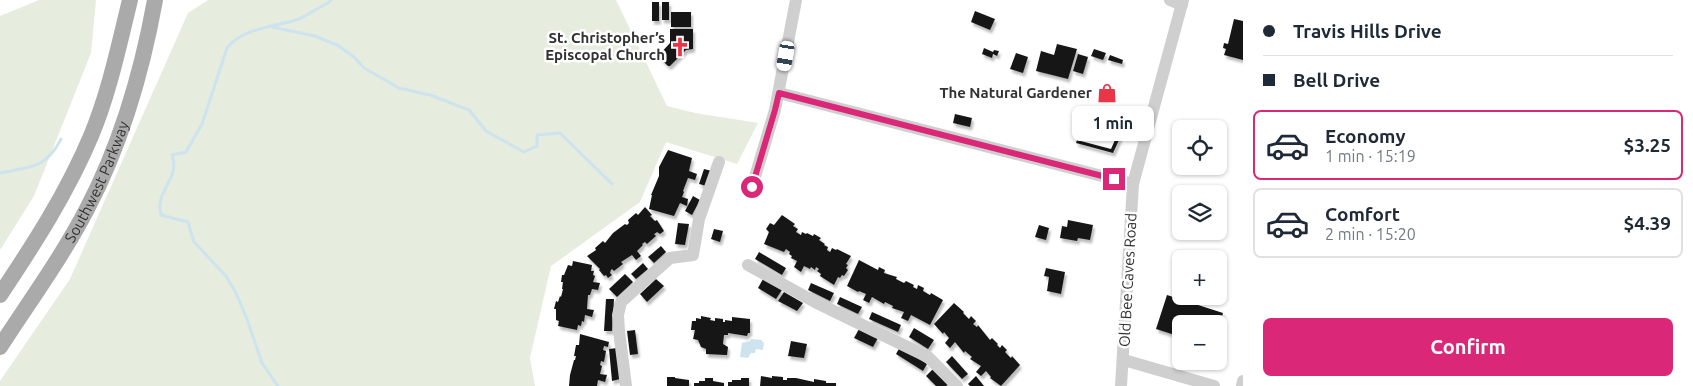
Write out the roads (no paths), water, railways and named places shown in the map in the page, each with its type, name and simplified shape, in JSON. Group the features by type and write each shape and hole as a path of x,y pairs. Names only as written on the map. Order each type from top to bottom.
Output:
{"main road":[{"name":"Southwest Parkway","path":"0,295 68,186 92,134 114,67 130,0"},
{"name":"Southwest Parkway","path":"0,347 87,209 112,155 131,102 145,53 155,0"}],"street":[{"path":"752,187 779,93 796,0"},
{"name":"Old Bee Caves Road","path":"1121,386 1133,184 1178,2"},
{"path":"779,93 1133,184"},
{"path":"626,386 618,315 621,302 670,258 697,255 699,219 719,162"},
{"path":"748,265 815,302 928,357 957,386"},
{"path":"1124,360 1214,386"},
{"path":"1242,386 1243,382"}],"water":[{"path":"751,339 762,340 764,342 763,350 756,349 755,353 751,353 748,358 740,357 742,343"}],"waterway":[{"path":"278,386 262,363 247,319 236,293 226,276 194,242 188,222 161,215 161,199 173,171 172,155 186,152 202,124 227,48 241,36 259,29 296,20 331,0"},
{"path":"272,27 315,36 339,46 354,57 364,68 399,88 430,95 469,110 486,131 524,152 537,146 537,135 560,133 612,184"},
{"path":"0,173 36,165 49,156 61,139"}],"place":[{"name":"St. Christopher’s Episcopal Church","path":"680,47"},
{"name":"The Natural Gardener","path":"1107,93"}]}
